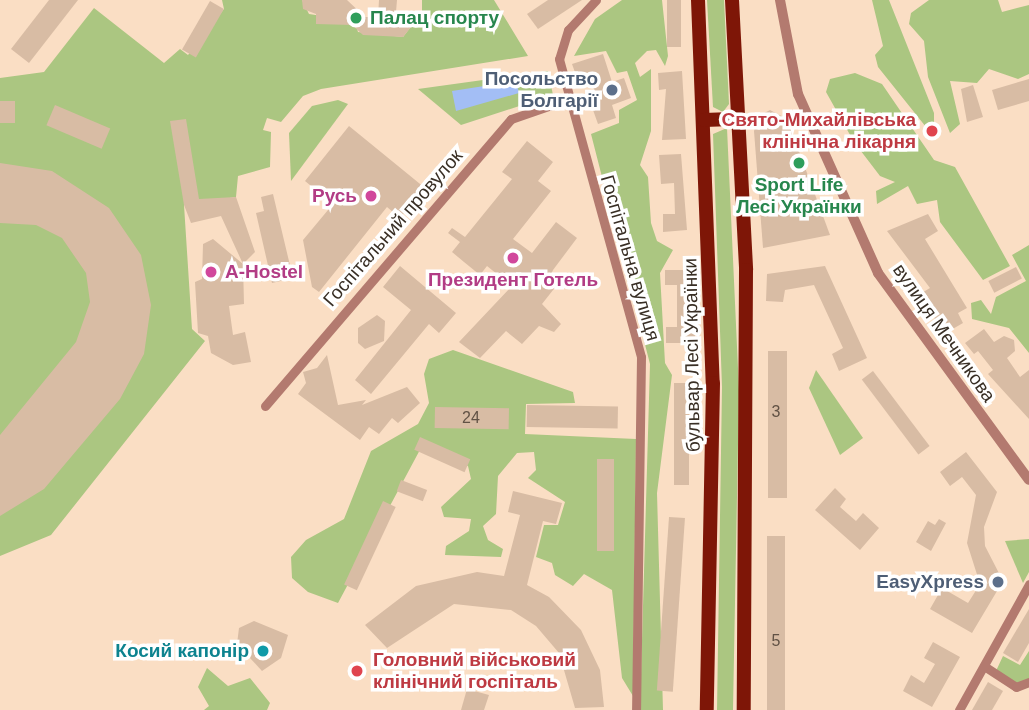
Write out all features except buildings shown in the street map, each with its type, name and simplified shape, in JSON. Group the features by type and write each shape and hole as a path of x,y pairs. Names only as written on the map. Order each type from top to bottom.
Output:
{"main road":[{"name":"бульвар Лесі Українки","path":"698,0 713,383 707,710"},
{"path":"732,0 746,270 744,710"},
{"path":"704,120 739,119"}],"street":[{"name":"Госпітальна вулиця","path":"596,0 562,42 566,100 640,357 636,710"},
{"name":"вулиця Мечникова","path":"780,0 798,94 878,273 1029,480"},
{"name":"Госпітальний провулок","path":"265,406 511,119 566,100"},
{"path":"959,710 1029,584"},
{"path":"984,666 1016,687 1029,682"}],"green space":[{"path":"222,0 302,0 309,14 355,21 358,32 403,37 422,12 422,0 494,0 528,56 321,89 303,96 281,122 267,118 263,130 271,132 270,167 238,176 236,197 184,205 192,329 205,341 51,535 0,556 0,78 44,72 94,8 164,63 180,49 188,55 224,9"},
{"path":"622,0 662,0 668,56 665,66 656,50 647,51 635,63 640,77 651,69 651,131 640,165 648,177 651,223 657,241 673,250 660,273 665,363 672,375 657,493 663,710 640,710 650,364 591,134 619,123 619,110 637,100 627,71 617,73 606,51 574,56 595,19"},
{"path":"707,0 724,0 729,104 723,112 713,107"},
{"path":"872,0 889,0 934,113 934,137 878,67 875,55 883,46"},
{"path":"929,0 998,0 1002,12 1029,5 1029,74 1018,79 989,69 977,83 950,81 960,124 950,133 928,77 924,41 909,24 911,13"},
{"path":"548,71 553,95 461,125 418,89"},
{"path":"855,73 882,84 934,160 955,167 1010,266 983,280 940,222 937,200 917,204 908,186 877,204 876,191 895,182 880,176 854,142 826,92 830,79"},
{"path":"338,100 348,104 291,181 289,133 312,106"},
{"path":"727,128 739,390 733,710 717,710 722,387 713,134"},
{"path":"1029,245 1029,353 1009,328 972,319 971,303 981,300 991,314 996,297 1026,281 1012,255"},
{"path":"453,350 573,392 575,403 526,404 525,434 636,439 633,696 622,678 612,590 584,574 573,586 555,575 552,563 536,557 544,525 558,525 565,502 528,478 536,470 534,452 517,453 498,476 496,514 483,526 488,540 503,549 501,557 445,555 446,546 469,531 471,519 444,517 441,507 471,479 468,466 422,446 338,603 308,592 292,578 291,557 306,540 344,519 371,451 418,424 429,403 424,374 429,359"},
{"path":"816,370 863,438 840,455 809,388"},
{"path":"1029,539 1029,572 1023,583 1005,541"},
{"path":"1029,651 1029,680 1017,684 996,671 1003,656 1020,665"},
{"path":"207,668 228,686 250,678 270,703 267,710 204,710 209,706 198,687"}],"water":[{"path":"516,81 519,93 456,111 452,91"}],"place":[{"name":"Палац спорту","path":"356,18"},
{"name":"Посольство Болгарії","path":"612,90"},
{"name":"Свято-Михайлівська клінічна лікарня","path":"932,131"},
{"name":"Sport Life Лесі Українки","path":"799,163"},
{"name":"Русь","path":"371,196"},
{"name":"Президент Готель","path":"513,258"},
{"name":"A-Hostel","path":"211,272"},
{"name":"EasyXpress","path":"998,582"},
{"name":"Косий капонір","path":"263,651"},
{"name":"Головний військовий клінічний госпіталь","path":"357,671"}]}
